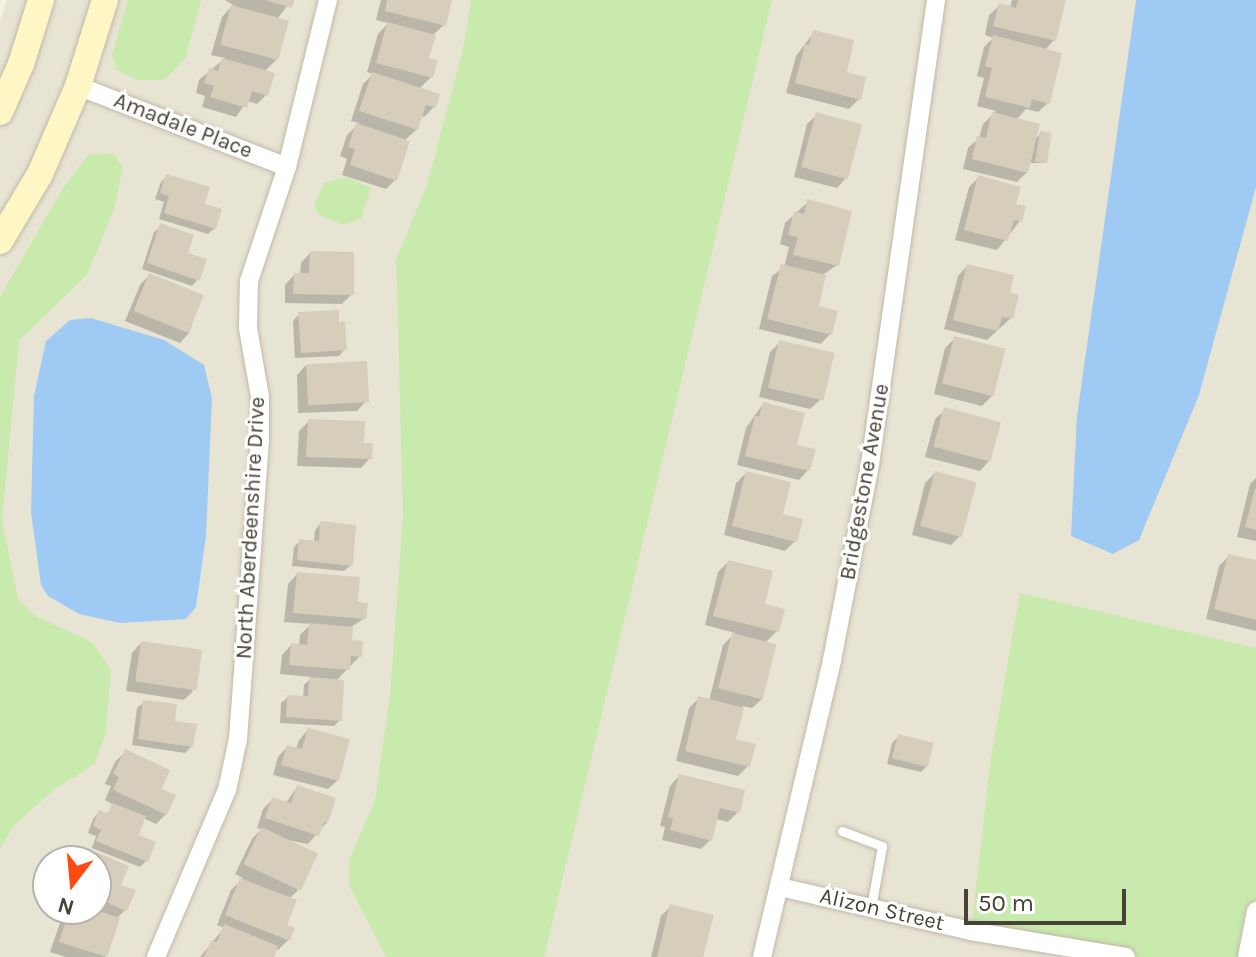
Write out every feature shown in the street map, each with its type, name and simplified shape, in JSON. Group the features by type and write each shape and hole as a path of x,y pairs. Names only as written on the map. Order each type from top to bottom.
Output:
{"main road":[{"path":"0,112 21,64 41,0"},
{"path":"0,241 40,174 78,86 105,0"}],"street":[{"name":"North Aberdeenshire Drive","path":"156,957 227,790 238,739 260,439 260,397 248,328 249,281 287,167 328,0"},
{"name":"Bridgestone Avenue","path":"762,957 835,645 870,464 936,0"},
{"name":"Amadale Place","path":"78,86 287,167"},
{"name":"Alizon Street","path":"780,887 971,931 1126,957"},
{"path":"1247,957 1256,911"}],"lane":[{"path":"842,831 882,846 871,908"}],"shaded area":[{"path":"7,0 1256,0 1256,957 0,957 0,21"}],"green space":[{"path":"128,0 201,0 186,57 165,80 137,80 117,70 112,55"},
{"path":"471,0 772,0 544,957 386,957 349,885 349,861 375,800 390,695 403,515 396,260 427,185 463,49"},
{"path":"113,153 123,168 114,209 87,275 19,341 2,520 18,599 35,616 92,642 111,670 106,731 95,764 52,791 13,827 0,849 0,297 63,188 88,155"},
{"path":"347,177 371,188 361,219 344,225 319,215 314,206 324,183"},
{"path":"1020,593 1256,648 1256,957 1126,957 971,931 991,757"}],"water":[{"path":"1136,0 1256,0 1256,187 1199,395 1139,540 1113,554 1071,536 1077,416"},
{"path":"91,318 164,340 204,365 212,398 206,536 196,607 186,619 120,623 79,614 48,596 41,585 31,512 34,396 46,341 70,320"}],"building":[{"path":"265,0 294,0 292,8"},
{"path":"387,0 452,0 446,26 385,11"},
{"path":"1018,0 1066,0 1056,41 993,26 999,3 1016,8"},
{"path":"231,5 289,21 278,60 220,45"},
{"path":"387,22 436,35 429,58 438,60 433,78 376,63"},
{"path":"813,30 854,40 847,72 866,77 861,100 795,83 805,44 809,45"},
{"path":"993,35 1062,53 1050,104 1032,99 1030,108 985,97 992,68 985,66"},
{"path":"222,58 275,73 268,96 252,91 247,108 210,97 214,86 204,83 209,68 218,71"},
{"path":"372,72 440,94 436,108 426,105 418,130 359,111"},
{"path":"816,112 862,124 848,179 801,167"},
{"path":"992,112 1040,124 1028,173 972,159 977,136 986,138"},
{"path":"356,123 410,141 397,181 350,165 355,149 348,147"},
{"path":"1040,131 1052,133 1047,163 1035,162"},
{"path":"166,174 210,187 205,204 222,209 216,229 164,213 169,196 160,193"},
{"path":"978,175 1021,187 1016,204 1026,206 1022,222 1014,220 1008,241 964,230"},
{"path":"807,199 852,211 839,266 793,255 798,237 788,235 794,211 804,214"},
{"path":"160,223 194,235 188,253 207,259 200,281 147,263"},
{"path":"310,251 354,252 354,295 293,294 294,273 309,273"},
{"path":"781,264 826,275 819,306 838,311 832,335 767,319"},
{"path":"967,264 1014,275 1010,292 1019,295 1013,319 1002,317 998,331 953,320"},
{"path":"149,273 204,295 188,333 134,311"},
{"path":"339,310 339,322 345,321 347,350 301,353 298,312"},
{"path":"954,336 1005,349 994,396 942,384"},
{"path":"779,340 835,353 824,401 768,388"},
{"path":"367,361 369,402 308,405 306,364"},
{"path":"763,402 805,413 797,445 816,449 810,471 745,456 755,416 759,416"},
{"path":"944,407 1001,422 990,462 933,447"},
{"path":"308,419 365,421 364,443 373,443 372,459 306,457"},
{"path":"746,471 791,482 783,514 803,519 797,542 732,526"},
{"path":"935,471 977,482 962,537 920,526"},
{"path":"1256,489 1256,530 1245,527"},
{"path":"320,521 356,525 353,566 297,560 299,539 319,541"},
{"path":"1228,554 1256,560 1256,620 1214,609"},
{"path":"728,560 773,571 765,604 785,609 779,632 713,616"},
{"path":"297,572 360,577 358,602 368,603 366,619 293,613"},
{"path":"309,623 353,627 352,640 363,641 362,657 351,656 350,670 289,665 291,643 307,645"},
{"path":"732,633 777,644 763,699 718,688"},
{"path":"141,641 202,650 197,690 135,682"},
{"path":"309,677 344,680 342,721 286,717 287,695 308,696"},
{"path":"698,696 744,708 736,739 756,744 750,767 685,751"},
{"path":"143,700 177,704 175,721 197,724 193,747 138,739"},
{"path":"308,728 350,739 339,781 281,765 287,745 302,749"},
{"path":"898,734 934,743 928,767 892,758"},
{"path":"125,749 170,770 162,789 176,795 167,815 113,790 119,777 113,774"},
{"path":"679,774 745,790 740,813 720,808 712,841 670,830 673,818 668,817"},
{"path":"297,785 336,798 328,823 324,822 319,836 265,818 272,797 291,803"},
{"path":"112,803 146,816 139,835 156,842 148,862 96,841 101,830 93,826 99,810 108,814"},
{"path":"261,827 318,854 301,891 244,864"},
{"path":"112,859 129,866 121,885 136,890 127,911 112,905"},
{"path":"240,878 297,900 287,925 295,928 290,941 225,915"},
{"path":"670,904 714,915 703,957 657,957"},
{"path":"112,915 120,918 107,957 59,942 65,925 112,925"},
{"path":"224,924 278,946 274,957 204,957 211,940 217,942"}]}
